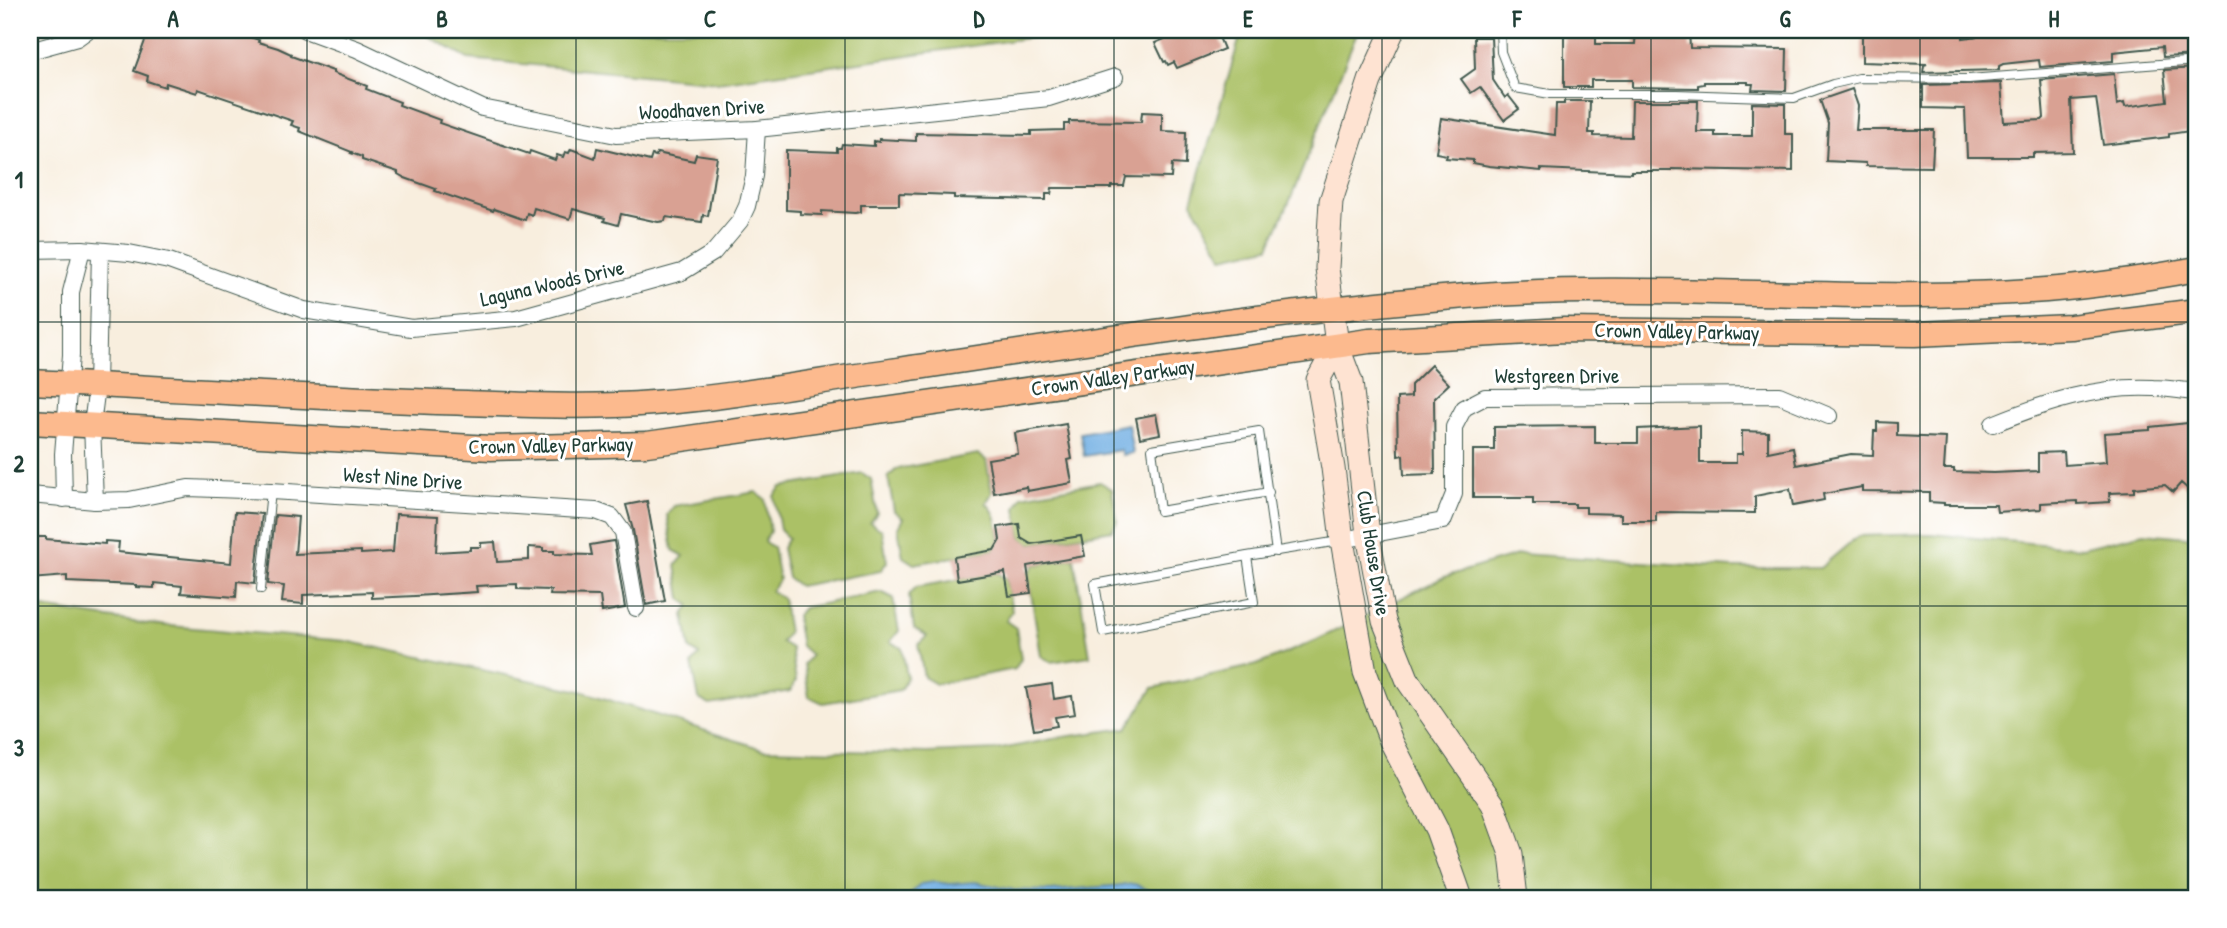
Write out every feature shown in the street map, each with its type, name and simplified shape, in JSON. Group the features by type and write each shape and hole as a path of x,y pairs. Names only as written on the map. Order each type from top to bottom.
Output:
{"main road":[{"name":"Crown Valley Parkway","path":"30,382 346,400 575,406 645,404 717,398 886,371 1332,310 1469,296 1599,291 1951,295 2108,284 2197,269"},
{"name":"Crown Valley Parkway","path":"30,422 491,448 647,444 1337,345 1414,338 1564,330 1914,334 2005,331 2071,327 2197,311"}],"street":[{"path":"30,51 77,38 88,30"},
{"name":"Woodhaven Drive","path":"305,30 357,48 482,107 615,135 757,129 1049,99 1115,76"},
{"name":"Club House Drive","path":"1392,30 1370,81 1331,201 1327,268 1332,310 1337,345 1351,382 1368,535 1384,621 1408,681 1493,804 1511,854 1516,898"},
{"name":"Laguna Woods Drive","path":"30,250 100,250 169,261 304,310 411,328 516,318 682,272 713,253 740,221 747,206 754,176 757,129"},
{"path":"64,499 63,454 71,292 82,249"},
{"path":"95,501 92,425 97,386 100,250"},
{"name":"Club House Drive","path":"1337,345 1318,380 1365,672 1391,741 1437,830 1461,898"},
{"path":"1993,424 2041,405 2105,390 2152,387 2197,392"},
{"name":"Westgreen Drive","path":"1342,540 1443,521 1454,494 1454,427 1464,408 1485,397 1779,395 1829,416"},
{"name":"West Nine Drive","path":"30,495 95,501 129,500 188,488 596,511 612,517 623,532 636,608"}],"lane":[{"path":"1500,30 1501,52 1515,88 1550,94 1794,98 1859,78 1969,79 2197,61"},
{"path":"1269,492 1160,511 1152,449 1259,431 1269,492 1276,552"},
{"path":"261,589 271,491"},
{"path":"1247,556 1254,602 1103,632 1095,583 1247,556 1342,540"}],"green space":[{"path":"418,30 1084,30 718,82 468,59"},
{"path":"1242,30 1358,30 1269,247 1223,257 1192,202"},
{"path":"978,454 986,460 992,493 986,503 995,515 1000,540 994,550 914,564 903,557 898,528 903,518 894,511 888,477 897,469"},
{"path":"862,473 871,479 877,513 870,523 882,530 887,562 880,571 799,586 788,578 782,548 788,538 780,530 774,496 781,487"},
{"path":"1100,482 1112,489 1117,521 1112,530 1031,544 1021,538 1016,508 1022,496"},
{"path":"756,492 765,499 770,531 764,542 773,547 779,580 771,591 783,599 788,633 781,642 791,648 796,681 790,691 710,705 699,699 692,664 699,655 690,649 684,615 690,605 681,599 676,565 684,556 673,550 667,515 674,506"},
{"path":"2144,533 2197,538 2197,898 30,898 30,606 147,624 346,641 581,691 763,749 928,753 996,750 1127,728 1153,688 1257,665 1315,641 1444,577 1520,554 1733,568 1820,568 1858,536 1932,534 2082,548"},
{"path":"1074,558 1090,656 1051,662 1041,656 1028,574 1034,565"},
{"path":"997,573 1006,579 1012,611 1006,621 1016,628 1021,659 1015,669 936,684 924,677 918,645 927,636 914,628 909,595 916,587"},
{"path":"881,592 893,598 899,631 890,642 902,648 907,677 900,690 823,703 809,697 804,664 811,655 801,646 796,616 803,608"}],"water":[{"path":"1128,424 1133,453 1122,455 1121,450 1084,456 1080,433"},
{"path":"975,882 1014,890 1051,891 1135,884 1160,898 907,898 921,884"}],"building":[{"path":"149,30 217,30 238,37 239,33 367,86 366,89 400,102 399,105 440,120 439,123 529,154 530,151 555,160 557,155 563,157 565,152 569,153 571,149 595,158 597,148 650,161 652,155 656,156 657,153 694,161 696,154 717,157 708,216 703,215 702,222 666,217 665,221 658,222 621,214 618,225 604,221 605,218 573,209 570,219 534,208 532,215 527,213 525,220 494,209 493,211 435,191 436,189 405,178 398,172 362,160 362,157 352,152 299,131 300,128 291,125 293,121 198,89 197,93 166,83 165,87 147,81 148,76 134,71"},
{"path":"1185,30 1216,30 1224,49 1177,68 1174,62 1168,65 1155,43"},
{"path":"1564,30 1596,30 1596,44 1635,44 1636,30 1689,30 1690,48 1787,49 1786,91 1752,90 1753,84 1748,82 1704,82 1698,85 1698,88 1632,87 1632,80 1591,80 1591,87 1564,87"},
{"path":"1862,30 1930,31 1963,34 1963,38 2007,30 2197,30 2197,55 2163,57 2162,47 2113,52 2113,61 2040,67 2039,60 2003,64 1999,66 1999,70 1923,72 1924,65 1927,64 1862,62"},
{"path":"1474,37 1491,37 1493,80 1505,98 1508,95 1519,109 1504,120 1480,87 1471,93 1461,79 1475,69"},
{"path":"2197,68 2197,130 2169,134 2169,137 2103,145 2096,98 2071,100 2073,152 2033,153 2033,157 1967,157 1965,109 1923,108 1923,85 2001,83 2004,122 2042,120 2041,80 2114,74 2117,105 2124,103 2125,107 2167,101 2164,70"},
{"path":"1852,89 1858,106 1856,130 1934,130 1932,167 1866,166 1866,163 1826,161 1828,123 1820,100"},
{"path":"1564,101 1590,101 1589,133 1594,133 1594,136 1631,137 1632,101 1698,101 1697,132 1715,132 1715,136 1752,136 1752,103 1785,104 1785,134 1793,134 1793,171 1541,171 1489,166 1473,163 1473,160 1446,158 1447,155 1436,153 1441,118 1555,135 1556,104 1564,104"},
{"path":"1142,112 1162,113 1162,131 1186,132 1185,165 1172,164 1171,178 1126,177 1124,186 1111,188 1052,188 1051,194 1046,194 1046,200 954,198 954,195 899,193 899,205 861,205 861,212 855,213 822,211 822,215 786,210 786,150 837,152 837,148 841,148 842,144 874,146 874,141 879,142 879,139 916,141 916,133 1031,135 1031,131 1064,130 1064,124 1069,124 1069,121 1141,122"},
{"path":"1431,365 1449,384 1434,398 1435,474 1404,475 1403,455 1398,456 1397,398 1411,397 1411,385"},
{"path":"1156,414 1160,434 1140,438 1136,418"},
{"path":"1877,422 1897,423 1897,436 1946,438 1944,469 1954,469 1954,472 1994,473 2038,471 2038,453 2064,452 2065,465 2106,462 2104,433 2150,430 2150,427 2197,422 2197,481 2189,490 2181,483 2173,492 2165,485 2134,488 2134,492 2109,493 2110,502 2041,503 2041,509 1997,512 1996,505 1944,505 1929,502 1929,492 1862,491 1862,487 1823,494 1824,500 1793,506 1790,489 1755,496 1755,513 1656,512 1656,521 1621,521 1621,514 1586,513 1586,507 1575,507 1575,504 1533,504 1533,498 1473,498 1473,450 1494,450 1494,427 1595,426 1595,443 1638,443 1638,429 1700,426 1700,463 1736,463 1736,454 1742,454 1742,431 1768,432 1768,452 1793,447 1796,465 1851,454 1873,455"},
{"path":"1066,424 1072,459 1068,460 1072,483 1027,491 1026,487 994,493 988,459 1018,454 1015,433"},
{"path":"647,501 665,601 646,605 626,505"},
{"path":"235,512 262,514 255,583 237,581 236,597 181,593 182,586 154,583 154,588 67,582 67,576 30,579 30,537 105,544 105,541 119,542 118,552 231,563"},
{"path":"396,514 438,516 436,552 470,550 470,547 481,547 481,543 495,542 497,562 529,560 529,547 554,551 554,554 592,555 590,545 614,541 625,608 602,612 600,596 550,595 551,590 517,589 517,584 476,586 477,592 415,596 372,598 372,592 303,595 303,604 282,602 284,586 268,584 275,515 298,517 295,554 361,551 361,554 393,552"},
{"path":"1019,524 1021,538 1031,544 1081,536 1085,556 1027,566 1031,593 1009,596 1005,572 957,580 954,557 994,550 1000,540 998,527"},
{"path":"1052,684 1054,699 1072,696 1075,714 1055,717 1057,726 1034,730 1026,688"}]}
